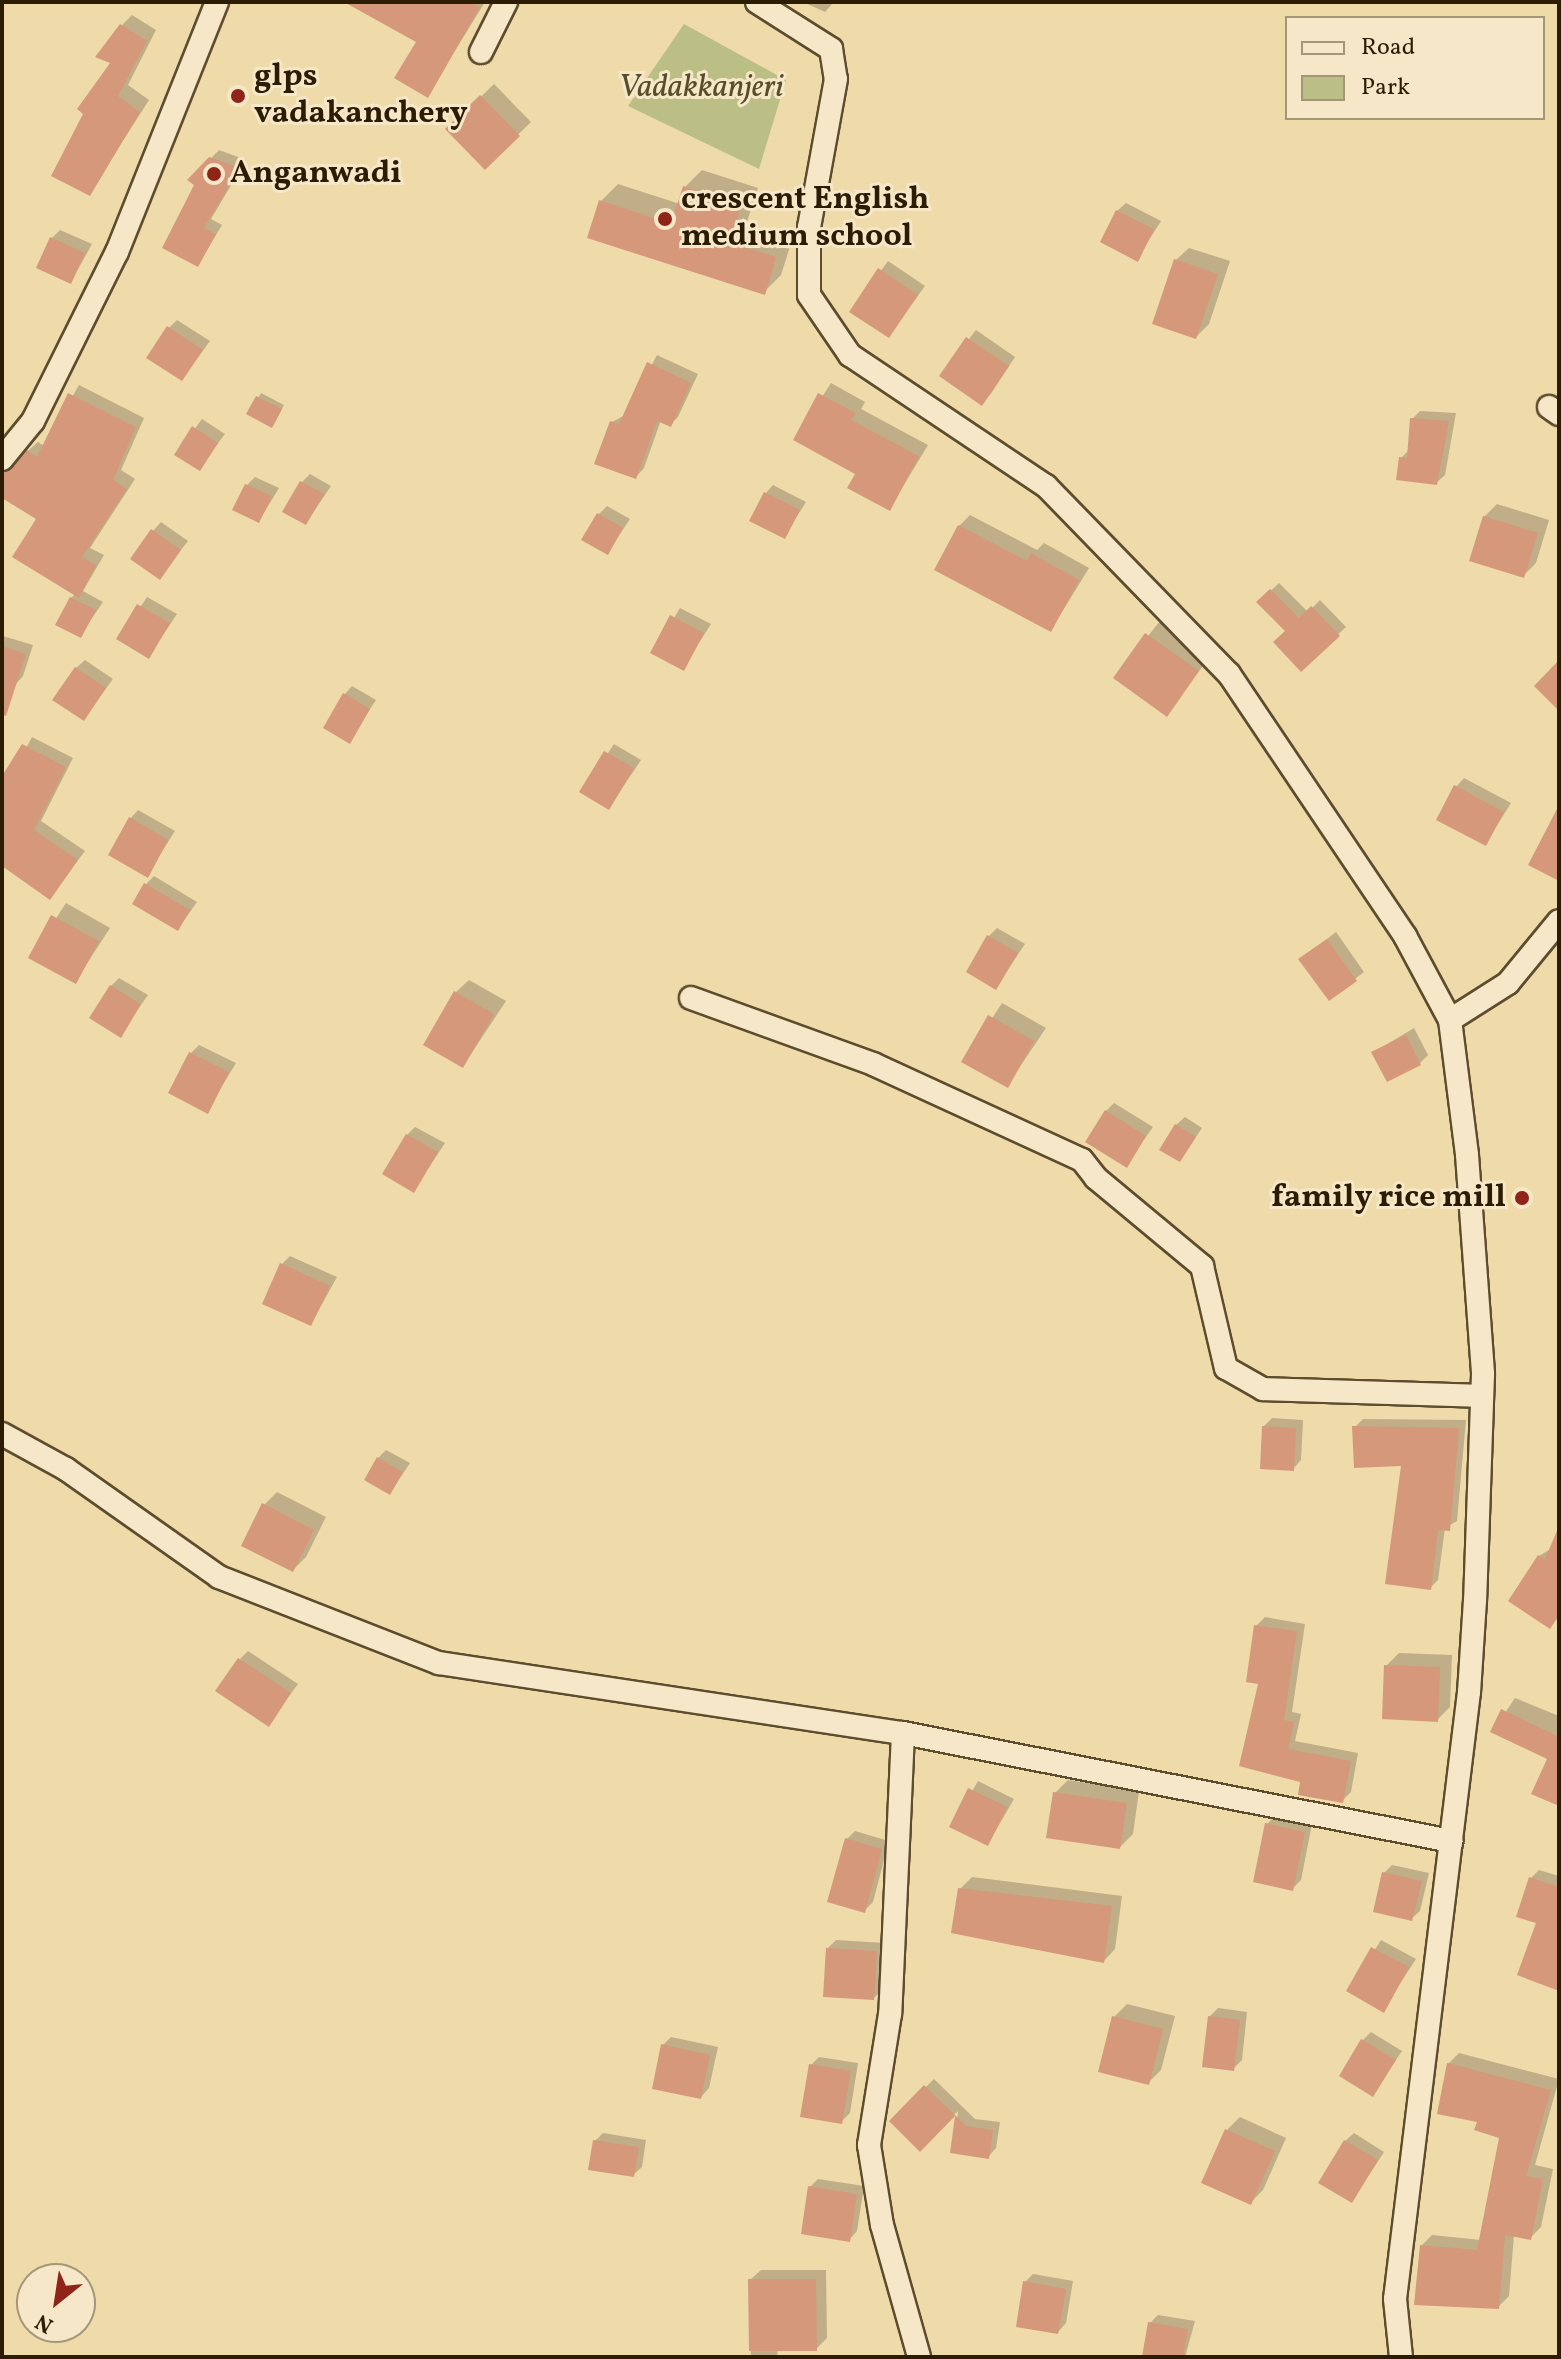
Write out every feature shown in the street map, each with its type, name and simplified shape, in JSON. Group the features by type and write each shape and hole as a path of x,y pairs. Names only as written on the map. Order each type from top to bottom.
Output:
{"street":[{"path":"2,459 33,421 117,252 217,2"},
{"path":"481,52 506,2"},
{"path":"759,3 831,49 836,79 809,227 809,295 850,355 1046,486 1229,674 1405,936 1450,1020 1467,1155 1482,1396 1469,1692 1395,2299 1401,2357"},
{"path":"1450,1020 1508,983 1559,921"},
{"path":"691,998 873,1064 1082,1160 1096,1178 1202,1266 1226,1368 1263,1389 1482,1396"},
{"path":"2,1434 66,1469 219,1577 439,1663 903,1733 1451,1841"},
{"path":"903,1733 890,2014 869,2145 882,2225 919,2357"}],"green space":[{"name":"Vadakkanjeri","path":"684,24 786,80 759,169 628,106"}],"building":[{"path":"344,2 469,2 480,7 428,98 394,78 416,42"},
{"path":"120,24 147,41 118,96 140,112 90,196 51,176 83,114 77,109 110,63 95,57"},
{"path":"480,95 520,136 485,170 445,129"},
{"path":"209,157 240,168 204,228 216,234 198,267 162,248 194,185 187,180"},
{"path":"683,186 742,205 729,242 776,257 765,295 587,238 599,200 671,224"},
{"path":"1116,210 1154,229 1138,262 1100,242"},
{"path":"50,237 85,253 71,284 36,268"},
{"path":"1174,259 1218,274 1196,339 1152,324"},
{"path":"878,268 918,295 889,338 849,312"},
{"path":"167,326 203,350 182,381 146,358"},
{"path":"966,337 1009,366 982,406 939,376"},
{"path":"647,362 691,383 671,427 657,421 636,479 594,464 610,421 619,424"},
{"path":"68,393 136,427 113,480 127,489 82,557 96,565 79,598 12,557 36,519 2,498 2,473 27,450 37,457"},
{"path":"818,393 856,413 851,420 919,456 890,511 847,488 855,474 793,440"},
{"path":"256,396 282,409 272,428 246,414"},
{"path":"1410,418 1449,421 1437,485 1396,480 1399,457 1407,458"},
{"path":"192,426 218,443 200,471 174,455"},
{"path":"300,481 324,494 306,525 282,512"},
{"path":"245,484 272,496 259,523 232,510"},
{"path":"764,492 800,510 785,539 749,521"},
{"path":"597,513 623,528 608,555 581,540"},
{"path":"1483,516 1538,533 1524,578 1469,561"},
{"path":"958,525 1027,561 1031,553 1079,580 1051,632 934,570"},
{"path":"151,529 181,550 160,580 130,559"},
{"path":"1270,589 1299,618 1311,606 1340,636 1301,672 1273,642 1285,631 1256,602"},
{"path":"70,597 96,610 81,638 55,625"},
{"path":"137,604 170,623 149,659 116,639"},
{"path":"670,615 704,633 684,671 650,653"},
{"path":"1145,633 1199,671 1167,717 1113,678"},
{"path":"2,646 26,654 6,716 2,715"},
{"path":"1559,660 1559,711 1534,686"},
{"path":"75,667 106,688 84,721 52,700"},
{"path":"343,693 370,709 350,744 323,728"},
{"path":"22,744 66,767 34,830 78,860 50,900 2,866 2,776"},
{"path":"604,751 634,768 609,810 579,792"},
{"path":"1454,785 1504,812 1486,846 1436,820"},
{"path":"1559,805 1559,881 1528,865"},
{"path":"129,817 168,840 148,878 108,855"},
{"path":"144,883 190,910 178,931 132,904"},
{"path":"51,915 99,941 76,984 28,958"},
{"path":"987,935 1018,953 996,990 966,972"},
{"path":"1327,939 1357,981 1329,1001 1298,959"},
{"path":"110,985 141,1004 121,1038 89,1018"},
{"path":"454,991 494,1014 463,1068 423,1045"},
{"path":"988,1015 1034,1041 1008,1088 961,1062"},
{"path":"1406,1035 1421,1065 1387,1082 1371,1052"},
{"path":"189,1052 229,1072 208,1114 168,1093"},
{"path":"1105,1110 1146,1136 1127,1168 1085,1142"},
{"path":"1175,1124 1196,1137 1180,1162 1159,1150"},
{"path":"406,1134 438,1152 414,1193 382,1174"},
{"path":"280,1263 330,1286 311,1326 262,1304"},
{"path":"1262,1426 1296,1428 1294,1471 1260,1469"},
{"path":"1352,1426 1459,1428 1450,1531 1438,1530 1431,1590 1385,1584 1401,1466 1354,1468"},
{"path":"377,1457 403,1472 390,1495 364,1480"},
{"path":"262,1503 314,1530 293,1572 241,1546"},
{"path":"1559,1526 1559,1615 1550,1629 1508,1601 1538,1555 1545,1559"},
{"path":"1254,1625 1297,1631 1284,1720 1294,1722 1288,1749 1351,1761 1343,1803 1298,1795 1300,1782 1239,1766 1258,1684 1246,1682"},
{"path":"238,1658 291,1693 269,1727 215,1691"},
{"path":"1384,1665 1440,1667 1438,1722 1382,1719"},
{"path":"1501,1709 1557,1736 1559,1731 1559,1806 1531,1794 1547,1759 1490,1732"},
{"path":"968,1788 1007,1807 988,1846 949,1827"},
{"path":"1053,1792 1127,1803 1120,1849 1046,1838"},
{"path":"1265,1823 1305,1832 1293,1891 1253,1882"},
{"path":"845,1838 882,1849 865,1913 827,1902"},
{"path":"1382,1872 1422,1881 1412,1921 1373,1912"},
{"path":"1529,1877 1559,1887 1559,1991 1517,1975 1536,1923 1516,1917"},
{"path":"958,1888 1112,1906 1104,1963 951,1933"},
{"path":"1371,1947 1409,1967 1384,2013 1346,1991"},
{"path":"826,1948 877,1951 874,2000 823,1997"},
{"path":"1112,2016 1163,2029 1149,2085 1098,2072"},
{"path":"1208,2016 1240,2020 1234,2071 1202,2067"},
{"path":"1361,2039 1396,2060 1373,2097 1339,2076"},
{"path":"661,2044 710,2055 701,2099 652,2089"},
{"path":"1447,2063 1551,2090 1526,2176 1543,2179 1531,2240 1505,2235 1499,2309 1414,2305 1420,2245 1477,2250 1499,2138 1474,2130 1477,2122 1437,2114"},
{"path":"809,2064 851,2071 842,2124 800,2117"},
{"path":"924,2085 966,2126 993,2130 989,2159 950,2153 955,2116 920,2152 889,2121"},
{"path":"1225,2129 1275,2151 1251,2205 1201,2183"},
{"path":"593,2140 639,2147 634,2177 588,2170"},
{"path":"1344,2140 1378,2160 1352,2203 1318,2183"},
{"path":"808,2186 857,2194 850,2242 801,2234"},
{"path":"748,2279 816,2279 817,2351 749,2351"},
{"path":"1023,2281 1066,2289 1058,2334 1016,2327"},
{"path":"1148,2322 1188,2329 1183,2357 1142,2357"}],"place":[{"name":"glps vadakanchery","path":"238,96"},
{"name":"Anganwadi","path":"214,174"},
{"name":"crescent English medium school","path":"665,219"},
{"name":"family rice mill","path":"1522,1198"}]}
